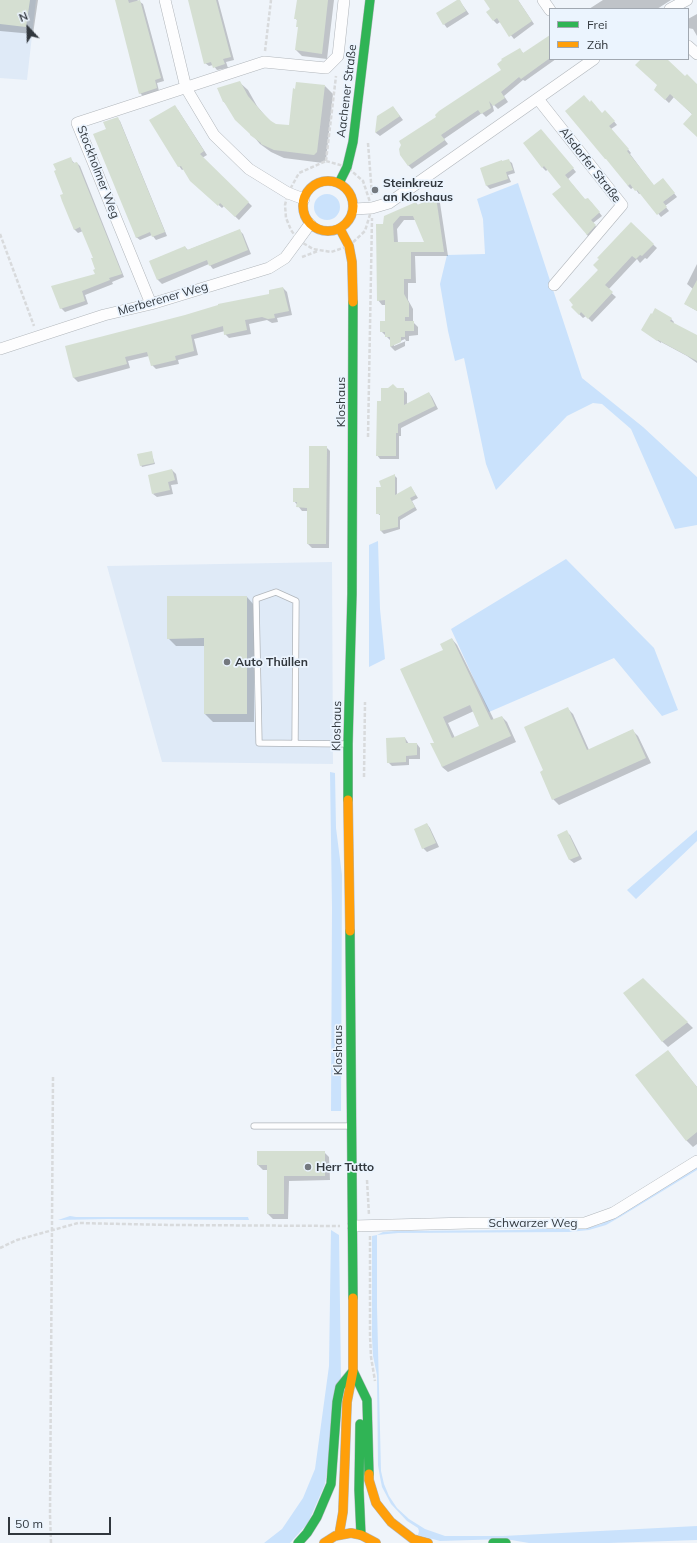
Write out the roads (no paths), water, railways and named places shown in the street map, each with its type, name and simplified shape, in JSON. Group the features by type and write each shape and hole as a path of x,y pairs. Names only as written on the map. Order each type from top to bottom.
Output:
{"main road":[{"name":"Aachener Straße","path":"339,183 347,167 353,142 370,0"},
{"path":"326,181 339,183 346,187 351,194 353,201 354,209 349,221 340,229 332,232 324,232 316,229 310,224 303,212 304,199 308,191 314,185 326,181"},
{"name":"Kloshaus","path":"340,229 349,246 352,262 353,305 352,594 348,744 353,1371"},
{"path":"353,1371 358,1394 359,1412 359,1490 361,1534"},
{"path":"339,1535 343,1512 347,1402 353,1371"},
{"path":"298,1543 307,1533 317,1517 331,1484 337,1402 340,1387 353,1371"},
{"path":"353,1371 367,1400 368,1467 372,1493 379,1508 391,1522 413,1539 428,1543"},
{"path":"324,1543 339,1535 351,1533 361,1534 376,1543"},
{"path":"493,1543 506,1543"}],"street":[{"path":"165,0 186,88 214,135 249,169 288,192 304,199"},
{"path":"186,88 264,62 326,68 338,56 344,0"},
{"path":"543,0 549,9"},
{"path":"672,8 687,0"},
{"path":"689,47 697,54"},
{"path":"354,209 372,208 389,203 538,99 588,61"},
{"name":"Stockholmer Weg","path":"151,304 77,123 186,88"},
{"name":"Alsdorfer Straße","path":"538,99 622,205 554,285"},
{"name":"Merberener Weg","path":"0,349 104,316 151,304 269,268 285,258 310,224"},
{"name":"Schwarzer Weg","path":"353,1226 469,1223 585,1223 613,1213 697,1161"}],"lane":[{"path":"295,742 296,601 276,592 256,599 259,743 295,742 348,744"},
{"path":"254,1126 350,1126"}],"place":[{"name":"Steinkreuz an Kloshaus","path":"375,190"},
{"name":"Auto Thüllen","path":"227,662"},
{"name":"Herr Tutto","path":"308,1167"}]}
